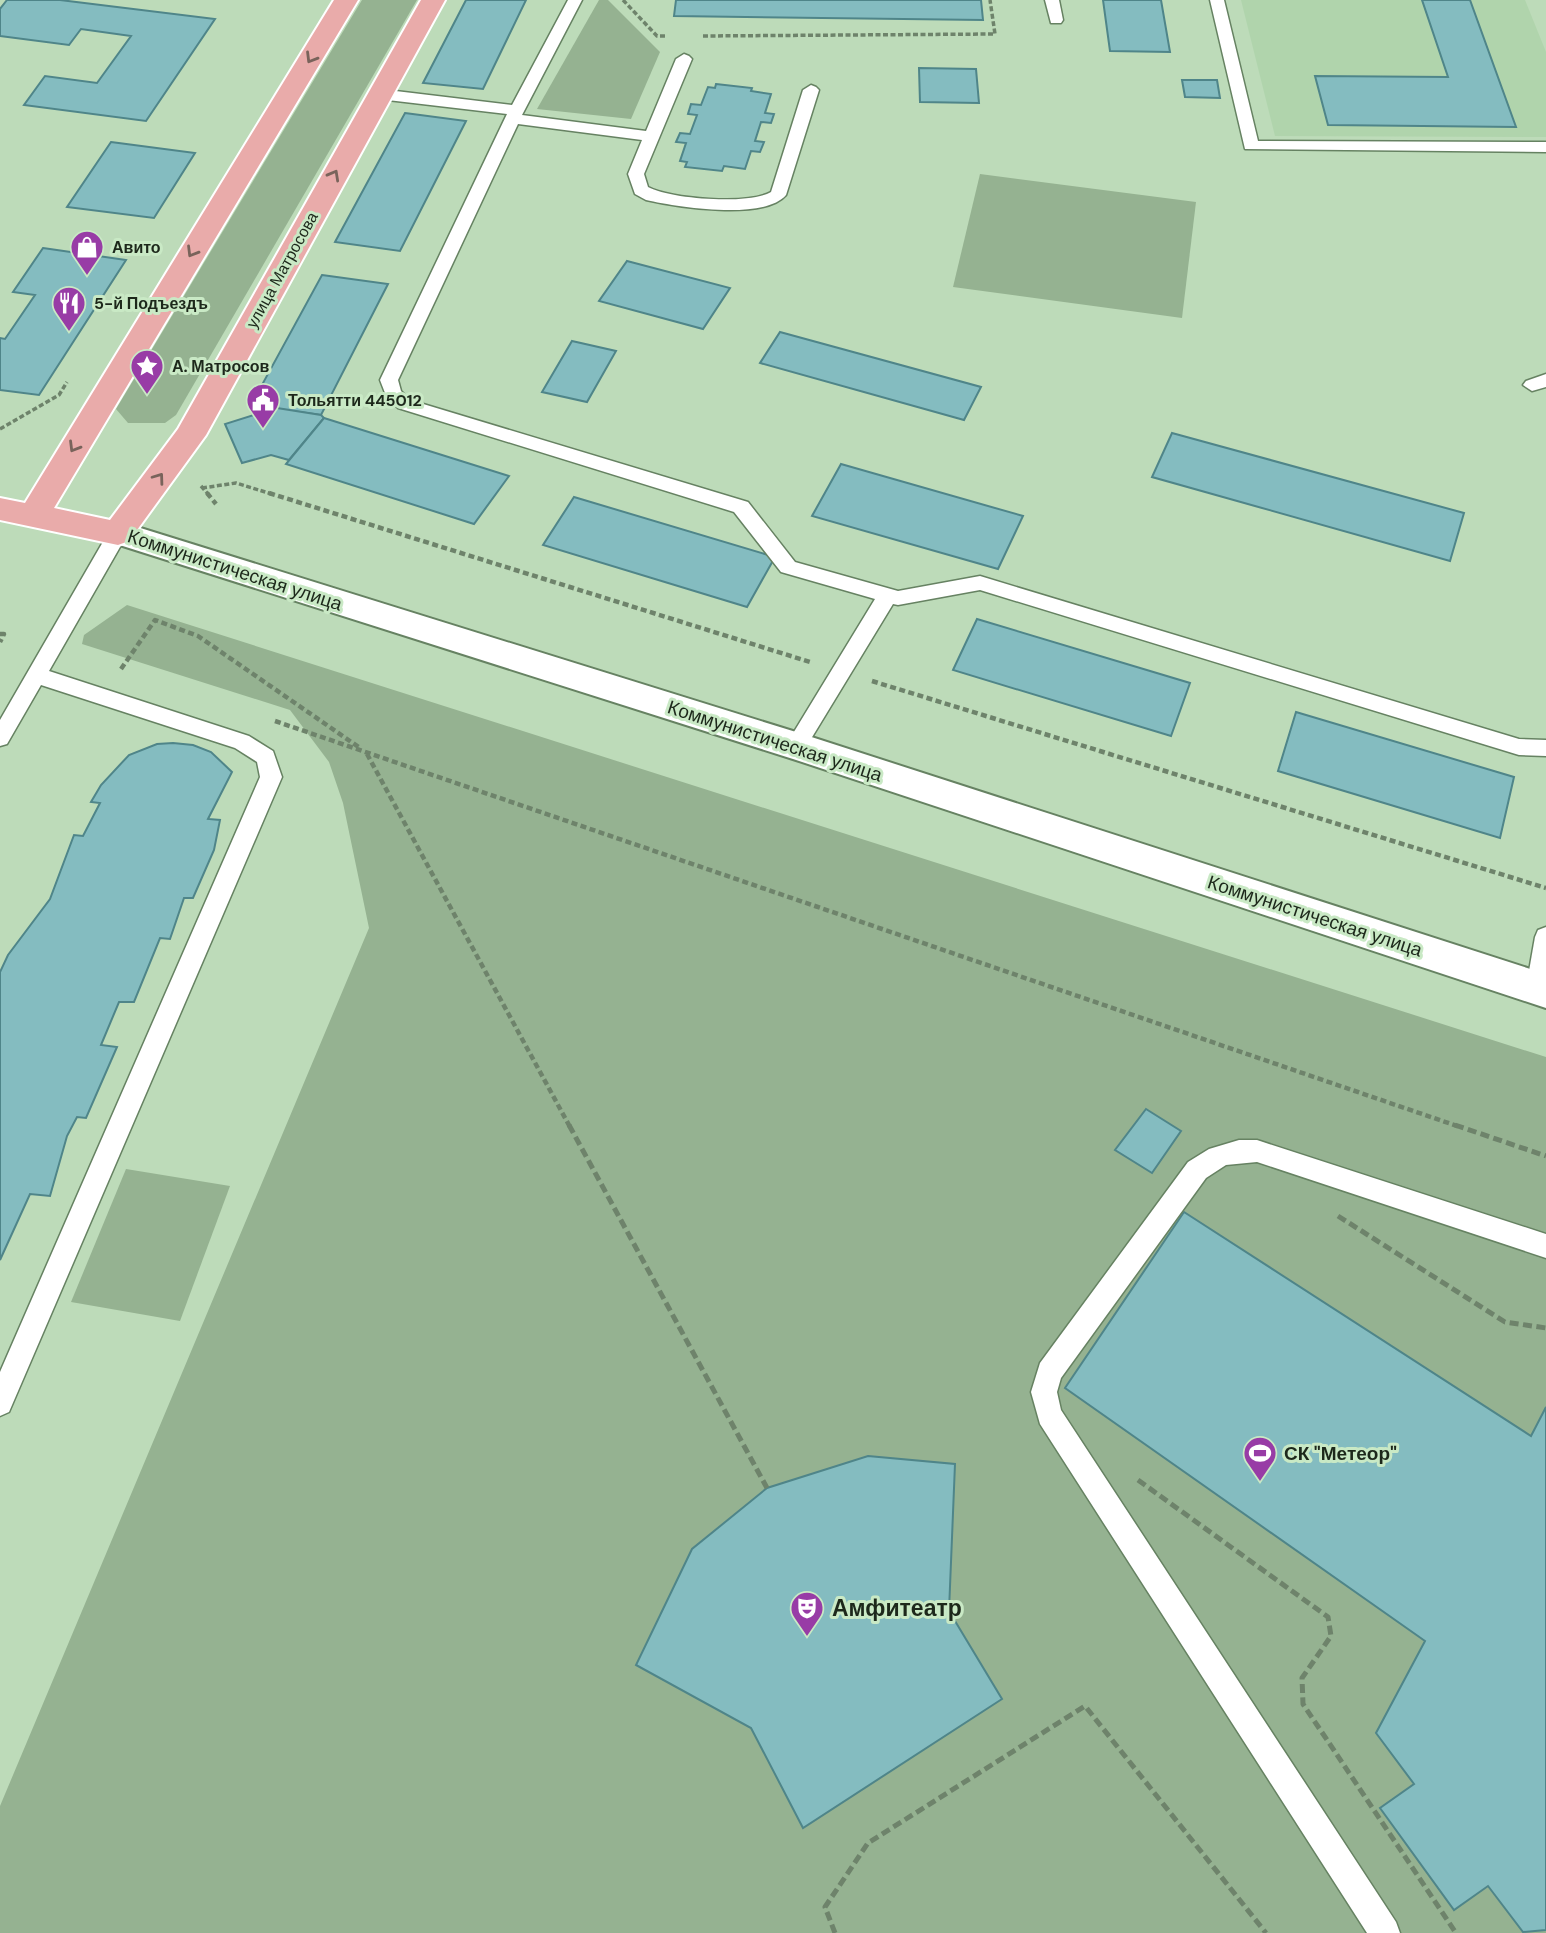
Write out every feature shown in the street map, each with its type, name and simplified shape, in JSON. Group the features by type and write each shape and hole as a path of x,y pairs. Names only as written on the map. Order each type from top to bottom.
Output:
{"main road":[{"path":"34,513 346,0"},
{"name":"улица Матросова","path":"118,533 190,435 433,0"},
{"name":"Коммунистическая улица","path":"0,509 34,513 118,533 796,747 1541,989"}],"lane":[{"path":"575,0 515,115 395,365 389,380 393,394 404,404 741,507 788,567 898,598 980,583 1518,747 1546,748"},
{"path":"1052,0 1056,20"},
{"path":"1217,0 1251,146 1546,147"},
{"path":"684,59 636,174 640,190 652,196 745,205 771,202 778,195 811,90"},
{"path":"379,94 652,136"},
{"path":"0,738 118,533"},
{"path":"796,747 888,595"},
{"path":"0,1403 271,777 266,757 242,742 36,675"},
{"path":"1541,989 1546,937"},
{"path":"1385,1933 1049,1415 1044,1392 1049,1372 1197,1170 1214,1157 1233,1150 1257,1151 1546,1246"}],"path":[{"path":"623,0 657,36 670,36"},
{"path":"698,36 995,34 990,0"},
{"path":"0,429 59,395"},
{"path":"121,668 155,620 198,636 366,752 767,1488"},
{"path":"0,634 4,634 0,642"},
{"path":"109,664 134,673"},
{"path":"263,717 1546,1156"},
{"path":"1328,1210 1505,1322 1546,1328"},
{"path":"1127,1472 1328,1617 1331,1636 1302,1678 1303,1704 1456,1933"},
{"path":"835,1933 825,1907 868,1843 1085,1706 1266,1933"}],"shaded area":[{"path":"362,0 417,0 176,415 165,423 128,423 116,409"},
{"path":"599,0 608,0 660,52 631,119 537,109"},
{"path":"1241,0 1525,0 1546,52 1546,137 1275,136"},
{"path":"980,174 1196,202 1182,318 953,287"},
{"path":"127,605 1546,1057 1546,1933 0,1933 0,1806 369,928 343,803 329,762 290,710 82,644 84,635"},
{"path":"126,1169 230,1186 180,1321 71,1302"}],"building":[{"path":"7,0 60,0 215,19 146,121 24,105 45,76 97,83 131,36 81,29 69,45 0,36 0,9"},
{"path":"466,0 526,0 483,89 423,83"},
{"path":"676,0 981,0 983,20 674,16"},
{"path":"1103,0 1161,0 1170,52 1110,51"},
{"path":"1422,0 1470,0 1516,127 1328,125 1315,76 1448,77"},
{"path":"919,68 976,69 979,103 920,102"},
{"path":"1182,80 1217,80 1220,98 1185,97"},
{"path":"716,84 752,88 751,91 771,94 765,113 774,114 771,123 761,122 755,141 764,142 760,152 751,151 745,169 724,166 722,171 685,167 687,162 680,161 686,143 676,142 680,133 690,134 697,115 688,114 691,104 701,105 708,87 715,88"},
{"path":"405,113 466,121 400,251 335,242"},
{"path":"111,142 195,153 154,218 67,207"},
{"path":"43,248 126,260 39,395 0,390 0,338 5,339 35,295 13,292"},
{"path":"627,261 730,288 703,329 599,301"},
{"path":"322,275 388,284 321,415 251,405"},
{"path":"780,332 981,387 964,420 760,363"},
{"path":"572,341 616,351 587,402 542,392"},
{"path":"258,405 321,415 324,418 289,460 271,455 242,463 225,424 254,415"},
{"path":"324,418 509,476 474,524 286,464"},
{"path":"1172,433 1464,513 1450,561 1152,477"},
{"path":"841,464 1023,516 998,569 812,516"},
{"path":"574,497 775,557 747,607 543,545"},
{"path":"977,619 1190,683 1171,736 953,670"},
{"path":"1296,712 1514,777 1500,838 1278,771"},
{"path":"157,744 193,745 211,752 232,772 208,819 220,820 214,850 193,898 184,898 170,939 160,938 134,1002 119,1002 101,1045 117,1047 86,1118 77,1117 67,1136 50,1196 30,1194 0,1260 0,972 8,955 50,899 74,835 83,836 100,803 91,802 101,785 129,755"},
{"path":"1146,1109 1181,1131 1152,1173 1115,1150"},
{"path":"1184,1212 1531,1436 1546,1407 1546,1930 1523,1932 1488,1886 1454,1910 1380,1808 1414,1784 1376,1733 1425,1641 1065,1388"},
{"name":"Амфитеатр","path":"868,1456 955,1464 949,1611 1002,1699 803,1828 751,1728 636,1665 692,1549 767,1488"}],"place":[{"name":"Авито","path":"87,277"},
{"name":"5-й Подъездъ","path":"69,333"},
{"name":"А. Матросов","path":"147,396"},
{"name":"Тольятти 445012","path":"263,430"},
{"name":"СК \"Метеор\"","path":"1260,1483"},
{"name":"Амфитеатр","path":"807,1638"}]}
